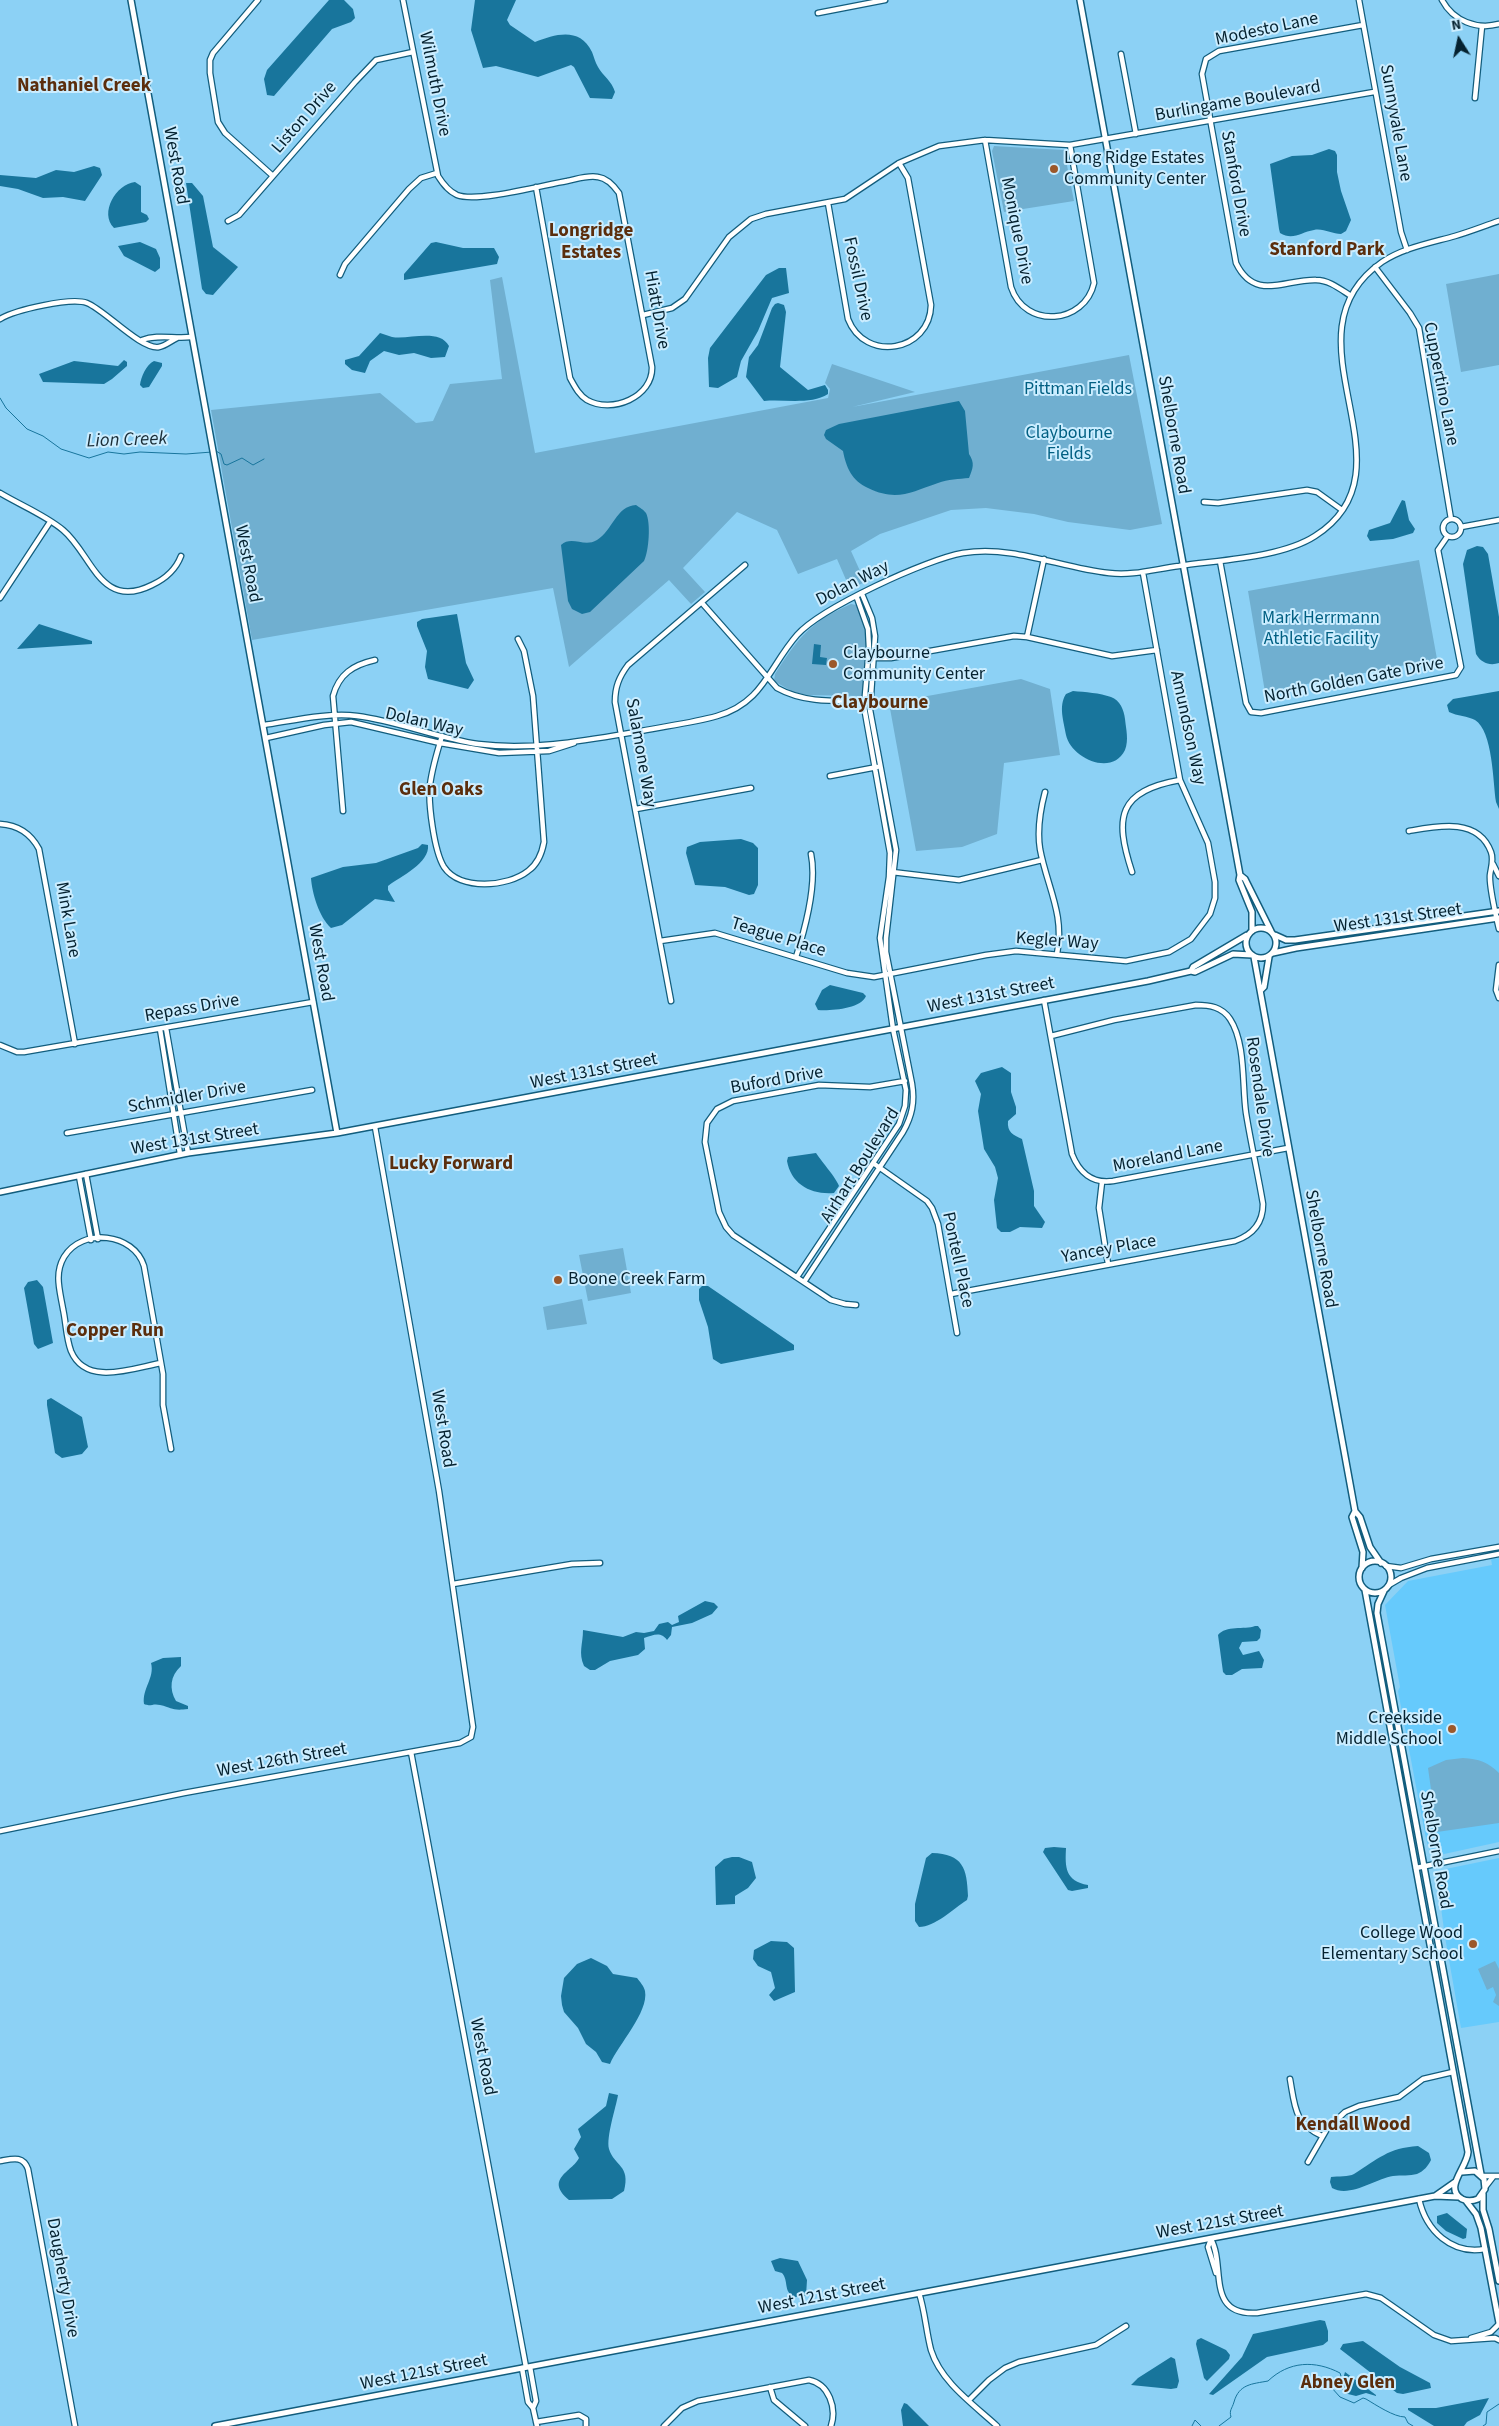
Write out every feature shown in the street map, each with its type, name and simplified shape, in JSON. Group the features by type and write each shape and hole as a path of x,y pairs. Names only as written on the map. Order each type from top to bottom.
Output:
{"street":[{"name":"West Road","path":"131,0 213,458 264,726 336,1133"},
{"path":"258,0 213,53 210,60 210,73 218,122 225,132 273,176"},
{"name":"Wilmuth Drive","path":"403,0 437,173"},
{"path":"818,13 886,0"},
{"name":"Shelborne Road","path":"1080,0 1242,889 1253,915 1250,933"},
{"name":"Sunnyvale Lane","path":"1359,0 1374,92 1401,232 1407,250"},
{"path":"1442,0 1459,19 1482,26 1499,24"},
{"name":"Modesto Lane","path":"1206,59 1219,51 1363,25"},
{"path":"1475,98 1482,26"},
{"name":"Liston Drive","path":"228,221 239,215 376,60 413,52"},
{"path":"1122,54 1136,134"},
{"name":"Stanford Drive","path":"1206,59 1202,74 1236,264 1243,275 1256,284 1275,287 1314,280 1323,281 1351,296"},
{"name":"Burlingame Boulevard","path":"643,315 672,308 685,299 729,237 751,219 766,214 828,203 852,196 899,163 938,146 986,140 1070,145 1374,92"},
{"name":"Monique Drive","path":"986,140 1014,295 1020,306 1033,314 1048,316 1067,313 1077,309 1086,301 1091,293 1094,279 1070,145"},
{"name":"Fossil Drive","path":"828,203 848,319 853,330 861,340 877,346 890,346 907,342 918,336 926,328 930,319 931,305 908,178 899,163"},
{"path":"340,275 344,264 421,178 437,173 449,190 466,197 476,198 536,187"},
{"name":"Hiatt Drive","path":"588,177 599,177 617,189 622,199 651,362 650,381 646,389 637,397 618,403 598,404 586,399 570,378 536,187 588,177"},
{"name":"Dolan Way","path":"264,726 352,715 442,736 499,746 575,742 723,714 752,698 796,636 822,615 928,563 964,553 1011,552 1110,574 1143,573 1290,548 1319,534 1342,510 1354,484 1357,455 1339,339 1344,308 1351,296 1366,275 1384,260 1407,250 1499,222"},
{"name":"Cuppertino Lane","path":"1375,267 1419,328 1452,519"},
{"path":"0,318 14,312 79,302 92,306 142,340 157,347 177,338"},
{"path":"142,340 159,336 191,337"},
{"path":"1204,502 1218,503 1307,490 1317,492 1342,510"},
{"path":"0,494 66,532 102,582 120,590 142,589 157,582 177,567 181,556"},
{"path":"1452,519 1459,522 1462,527 1459,535 1453,538 1447,537 1443,532 1443,526 1446,521 1452,519"},
{"path":"1462,527 1499,520"},
{"path":"0,598 50,522"},
{"name":"North Golden Gate Drive","path":"1220,561 1246,704 1252,712 1261,713 1451,678 1459,671 1461,667 1438,550 1447,537"},
{"path":"1027,637 1044,559"},
{"name":"Salamone Way","path":"671,1001 621,734 615,692 623,672 746,565"},
{"name":"Amundson Way","path":"1143,573 1180,780 1211,852 1216,890 1210,914"},
{"path":"862,594 872,618 870,702 895,842 892,872 880,938 888,975"},
{"path":"857,598 868,629 871,658 864,701 892,872"},
{"path":"702,603 767,679 777,688 800,698 870,702"},
{"path":"871,658 891,658 1006,637 1027,637 1112,656 1157,650"},
{"path":"442,736 430,785 439,855 444,866 455,878 475,884 518,877 537,862 542,852 543,823 533,696 524,651 518,639"},
{"path":"343,811 333,696 342,675 353,666 375,660"},
{"name":"Dolan Way","path":"266,738 335,723 362,723 440,743 498,753 537,752 567,746 575,742"},
{"path":"830,776 881,766"},
{"path":"1132,872 1122,836 1121,825 1127,807 1138,795 1151,787 1180,780"},
{"path":"636,809 751,788"},
{"path":"1045,792 1039,827 1042,860 1060,923 1057,954"},
{"name":"Mink Lane","path":"0,824 23,830 35,841 39,849 75,1044"},
{"path":"1409,831 1450,825 1470,830 1487,844 1492,853 1493,864 1490,876 1499,929"},
{"path":"796,957 804,928 812,876 811,854"},
{"path":"892,872 959,880 1042,860"},
{"path":"1493,864 1499,876"},
{"name":"Shelborne Road","path":"1240,875 1245,879 1274,934"},
{"name":"West 131st Street","path":"1274,934 1286,940 1295,940 1497,911"},
{"name":"Kegler Way","path":"888,975 1003,952 1030,951 1120,961 1159,955 1175,949 1191,939 1210,914"},
{"name":"West 131st Street","path":"1271,955 1296,948 1498,918"},
{"path":"1264,928 1274,934 1277,945 1271,955 1260,958 1253,956 1246,947 1250,933 1264,928"},
{"name":"Teague Place","path":"660,941 715,933 853,975 888,975"},
{"name":"West 131st Street","path":"1191,971 1250,933"},
{"name":"West 131st Street","path":"0,1192 180,1154 375,1127 1191,971 1195,972 1236,953 1253,956"},
{"name":"Shelborne Road","path":"1261,990 1264,987 1271,955"},
{"name":"Shelborne Road","path":"1253,956 1261,990 1355,1511 1360,1517 1370,1547 1384,1564"},
{"path":"1499,964 1496,990 1499,998"},
{"name":"Airhart Boulevard","path":"804,1282 909,1121 914,1101 912,1080 888,975"},
{"name":"Airhart Boulevard","path":"797,1277 903,1115 906,1097 905,1082 893,1029 888,975"},
{"name":"Moreland Lane","path":"1044,1000 1072,1154 1081,1171 1102,1182 1288,1148"},
{"name":"Repass Drive","path":"0,1045 8,1049 24,1052 313,1002"},
{"name":"Rosendale Drive","path":"1051,1036 1114,1020 1196,1005 1209,1005 1226,1014 1235,1028 1241,1058 1253,1155 1263,1204 1262,1217"},
{"path":"166,1028 188,1153"},
{"path":"160,1029 180,1154"},
{"name":"Buford Drive","path":"797,1277 733,1235 722,1220 705,1142 705,1131 711,1116 724,1105 734,1101 820,1085 870,1087 912,1080"},
{"name":"Schmidler Drive","path":"66,1133 312,1090"},
{"name":"West Road","path":"375,1127 424,1402 473,1725 471,1737"},
{"name":"Pontell Place","path":"873,1163 927,1201 932,1208 938,1224 957,1333"},
{"path":"86,1174 94,1239"},
{"path":"79,1176 94,1239"},
{"path":"1102,1182 1099,1208 1108,1264"},
{"name":"Yancey Place","path":"951,1294 1235,1241 1253,1231 1262,1217"},
{"path":"161,1363 101,1373 81,1365 71,1351 58,1272 61,1263 77,1244 94,1239 121,1240 131,1246 140,1256 144,1266 161,1363 163,1405 171,1449"},
{"path":"797,1277 831,1300 856,1305"},
{"name":"Shelborne Road","path":"1355,1511 1352,1517 1363,1552 1362,1568"},
{"path":"1499,1546 1431,1559 1401,1568 1372,1562 1362,1568 1359,1577 1365,1590 1376,1593 1384,1591 1389,1585 1401,1578 1427,1568 1499,1554"},
{"path":"452,1584 572,1564 600,1563"},
{"path":"1384,1564 1391,1574 1389,1585"},
{"name":"Shelborne Road","path":"1365,1590 1468,2152 1462,2172"},
{"name":"Shelborne Road","path":"1384,1591 1379,1600 1378,1613 1481,2175"},
{"name":"West 126th Street","path":"0,1831 460,1743 471,1737"},
{"name":"West Road","path":"411,1752 526,2367 536,2401 533,2408"},
{"path":"1416,1868 1499,1851"},
{"path":"1308,2162 1322,2136 1335,2120 1349,2110 1399,2097 1423,2079 1453,2072"},
{"path":"1290,2079 1295,2108 1300,2120 1305,2127 1322,2136"},
{"name":"Daugherty Drive","path":"0,2161 21,2159 28,2168 75,2426"},
{"path":"1465,2340 1491,2332 1499,2323 1480,2222 1466,2201 1460,2197 1455,2189 1455,2181 1462,2172 1471,2170 1481,2175 1499,2176"},
{"path":"1481,2175 1486,2186"},
{"path":"1493,2177 1483,2194 1482,2208 1490,2229 1499,2281"},
{"name":"West 121st Street","path":"1435,2196 1455,2181"},
{"path":"1466,2201 1475,2201 1483,2194"},
{"name":"West 121st Street","path":"215,2426 1435,2196 1460,2197"},
{"path":"1419,2199 1426,2222 1443,2240 1464,2249 1486,2249"},
{"path":"1211,2239 1215,2246 1216,2274 1219,2288 1226,2302 1233,2308 1247,2313 1257,2314 1366,2294 1381,2298 1434,2335 1451,2341 1494,2338 1499,2340"},
{"path":"920,2293 931,2350 944,2376 997,2426"},
{"path":"969,2400 989,2380 1005,2368 1019,2362 1096,2345 1126,2326"},
{"name":"West Road","path":"526,2367 528,2402 533,2408 536,2424"},
{"path":"664,2426 682,2408 698,2400 809,2380 823,2385 830,2399 833,2416 831,2426"},
{"path":"770,2387 774,2400 805,2426"},
{"path":"536,2424 579,2415 586,2419 586,2426"}],"shaded area":[{"path":"329,0 344,0 353,9 355,18 351,22 332,29 274,96 267,95 264,79 267,70"},
{"path":"475,0 516,0 507,20 510,25 535,42 559,35 574,36 581,39 587,44 598,67 614,88 615,92 612,99 590,98 574,67 571,65 538,77 496,66 483,68 471,30"},
{"path":"1329,149 1335,151 1337,155 1337,172 1341,191 1351,220 1346,231 1341,234 1317,230 1293,236 1280,233 1270,164 1292,156 1312,155"},
{"path":"94,166 100,168 102,175 85,201 63,197 43,198 18,189 0,186 0,175 36,178 56,170 74,172"},
{"path":"135,182 141,186 141,212 147,215 149,219 146,222 114,228 108,215 112,200 122,188"},
{"path":"186,183 192,183 203,196 213,247 238,267 213,295 206,294 202,289"},
{"path":"140,242 156,249 160,258 160,268 155,272 124,256 118,246"},
{"path":"436,242 463,248 494,248 499,257 497,264 404,280 404,274 431,243"},
{"path":"779,268 786,268 789,293 772,298 758,331 741,361 737,377 718,388 709,387 708,358 710,348 766,275"},
{"path":"778,303 784,305 786,312 780,367 808,390 825,385 828,394 806,401 764,401 746,377 749,357 758,345 772,308"},
{"path":"380,333 399,338 438,337 449,346 445,357 431,358 414,353 399,355 384,351 370,361 365,373 352,370 345,364 345,360 359,356"},
{"path":"124,360 127,362 127,366 104,384 43,382 39,374 74,361 118,366"},
{"path":"154,361 162,363 162,366 149,387 143,388 140,385 143,375 146,368"},
{"path":"959,401 965,411 969,454 973,463 969,478 954,479 904,494 896,495 878,492 858,482 848,468 843,451 826,439 824,435 826,430 839,424"},
{"path":"1402,500 1405,501 1409,520 1415,529 1413,533 1393,539 1370,541 1367,536 1369,530 1390,523"},
{"path":"636,505 646,513 648,518 648,544 644,561 590,612 582,614 572,609 568,601 561,545 569,541 587,543 597,540 624,509"},
{"path":"1477,546 1483,547 1488,554 1499,617 1499,663 1496,664 1483,662 1476,654 1463,564 1467,550"},
{"path":"457,614 466,663 474,680 468,689 428,679 425,667 427,651 417,626 417,622 422,619"},
{"path":"39,624 92,641 92,644 17,649"},
{"path":"814,644 821,645 820,657 827,658 826,665 812,664"},
{"path":"1073,691 1107,696 1114,698 1119,703 1123,709 1127,738 1125,750 1119,758 1111,762 1102,763 1092,761 1083,757 1069,743 1063,719 1062,704 1066,694"},
{"path":"1499,691 1499,809 1496,802 1489,746 1481,726 1475,720 1449,712 1447,705 1453,699"},
{"path":"741,839 753,843 758,848 758,885 754,894 749,895 725,887 695,885 686,853 687,847 700,842"},
{"path":"422,844 428,845 427,852 420,863 388,886 388,890 395,902 375,899 342,925 331,928 323,918 317,904 311,878 343,867 376,863 418,848"},
{"path":"830,985 863,993 866,996 858,1004 852,1006 818,1010 815,1004 822,990"},
{"path":"1002,1067 1011,1073 1011,1092 1016,1107 1016,1114 1008,1121 1008,1128 1013,1134 1022,1139 1034,1191 1034,1206 1045,1222 1042,1228 1020,1227 1010,1232 1001,1232 997,1228 994,1200 998,1178 995,1167 984,1149 978,1111 981,1094 975,1081 981,1073"},
{"path":"816,1153 838,1183 839,1186 834,1193 810,1190 798,1182 789,1169 788,1157"},
{"path":"37,1280 43,1287 53,1343 38,1349 34,1344 24,1288 28,1282"},
{"path":"702,1286 708,1286 794,1345 794,1350 721,1364 713,1359 708,1327 699,1300 699,1289"},
{"path":"51,1398 82,1417 88,1447 82,1454 62,1458 55,1453 47,1405 47,1400"},
{"name":"Creekside Middle School","path":"1499,1558 1499,1842 1435,1856 1431,1855 1426,1839 1398,1691 1400,1687 1385,1605 1408,1581 1492,1565 1491,1559"},
{"path":"705,1601 714,1603 718,1607 712,1614 692,1623 672,1627 671,1635 667,1640 662,1635 657,1634 644,1638 645,1649 638,1655 610,1661 595,1670 590,1670 584,1666 581,1653 583,1630 623,1637 636,1632 654,1631 659,1624 668,1622 672,1625 679,1622 678,1616"},
{"path":"1258,1626 1261,1630 1260,1638 1257,1641 1242,1642 1239,1648 1243,1655 1259,1651 1264,1660 1262,1668 1242,1669 1232,1675 1226,1675 1223,1672 1218,1635 1230,1629"},
{"path":"181,1657 181,1666 173,1678 172,1692 176,1701 188,1706 188,1709 144,1704 152,1668 151,1663 163,1658"},
{"path":"1045,1848 1066,1848 1066,1867 1068,1872 1075,1880 1088,1885 1088,1888 1068,1890 1043,1852"},
{"path":"932,1853 951,1856 961,1864 966,1878 968,1896 967,1900 938,1921 919,1927 915,1921 915,1904 926,1858"},
{"path":"739,1857 752,1862 756,1878 748,1888 735,1896 735,1904 716,1905 715,1867 724,1859"},
{"name":"College Wood Elementary School","path":"1499,1858 1499,2022 1461,2028 1436,1871"},
{"path":"771,1941 787,1942 794,1948 795,1992 774,2001 769,1995 775,1988 771,1972 758,1966 753,1959 754,1950"},
{"path":"591,1958 607,1966 613,1974 637,1978 645,1991 645,1999 638,2018 610,2064 602,2062 596,2052 586,2044 578,2028 564,2012 562,2005 561,1996 564,1978 577,1964"},
{"path":"609,2093 618,2095 608,2144 611,2155 624,2171 626,2182 624,2191 612,2199 569,2200 562,2193 559,2181 579,2158 574,2149 581,2137 578,2129 606,2106"},
{"path":"1418,2146 1429,2153 1431,2160 1426,2168 1417,2174 1393,2176 1347,2191 1332,2188 1331,2177 1352,2175 1391,2152"},
{"path":"1447,2213 1467,2229 1466,2238 1463,2239 1446,2231 1437,2223 1437,2216"},
{"path":"780,2258 798,2261 807,2280 806,2296 794,2297 788,2292 784,2276 782,2273 775,2271 771,2261"},
{"path":"1320,2320 1325,2321 1328,2331 1328,2341 1323,2345 1267,2357 1213,2395 1209,2394 1242,2357 1253,2334"},
{"path":"1201,2338 1226,2350 1230,2355 1229,2359 1207,2381 1204,2378 1196,2344 1197,2340"},
{"path":"1363,2341 1400,2367 1430,2383 1431,2388 1403,2394 1397,2393 1340,2349 1343,2344"},
{"path":"1171,2357 1175,2359 1179,2381 1177,2388 1131,2385 1138,2378"},
{"path":"1345,2372 1376,2396 1366,2393 1356,2396 1344,2393 1341,2386"},
{"path":"1489,2398 1480,2415 1467,2422 1464,2426 1434,2426 1408,2410 1408,2408 1436,2408"},
{"path":"904,2403 929,2426 903,2426 901,2410"}],"green space":[{"path":"994,146 1064,150 1074,201 1004,212 992,151"},
{"path":"1499,274 1499,365 1461,372 1446,284"},
{"path":"502,277 535,453 828,398 830,389 825,383 832,364 915,392 852,407 1129,355 1162,524 1130,530 986,508 951,510 880,534 851,551 865,582 850,589 837,559 798,574 777,530 737,512 683,568 705,592 691,604 669,580 569,667 553,588 252,640 211,410 380,393 416,423 433,421 450,384 502,379 490,280"},
{"name":"Mark Herrmann Athletic Facility","path":"1419,560 1437,659 1265,692 1248,591"},
{"path":"851,604 856,605 864,622 867,644 862,696 807,695 793,692 774,681 775,674 783,661 815,624 837,610"},
{"path":"1021,679 1050,689 1060,755 1004,763 997,834 962,847 916,851 889,703"},
{"path":"623,1248 631,1293 588,1301 579,1255"},
{"path":"582,1299 587,1324 547,1330 543,1307"},
{"path":"1463,1758 1483,1762 1499,1773 1499,1823 1437,1832 1428,1768 1446,1760"},
{"path":"1495,1961 1499,1969 1499,2006 1493,2002 1496,1995 1493,1987 1487,1990 1478,1969"}],"waterway":[{"name":"Lion Creek","path":"0,398 6,408 27,429 43,436 61,449 89,458 108,452 124,454 140,452 186,454 212,452"},
{"name":"Lion Creek","path":"216,451 221,454 224,464 227,465 242,458 253,465 264,459"},
{"path":"1219,2426 1231,2417 1236,2396 1243,2388 1268,2381 1285,2369 1302,2365 1321,2366 1340,2373 1341,2376 1332,2382 1331,2387 1340,2397 1354,2403 1363,2398 1366,2399 1390,2413 1405,2417 1408,2423 1413,2426"},
{"path":"1483,2426 1486,2424 1487,2412 1499,2404"},
{"path":"1192,2426 1195,2420 1201,2426"}],"place":[{"name":"Long Ridge Estates Community Center","path":"1054,169"},
{"name":"Claybourne Community Center","path":"833,664"},
{"name":"Boone Creek Farm","path":"558,1280"},
{"name":"Creekside Middle School","path":"1452,1729"},
{"name":"College Wood Elementary School","path":"1473,1944"}],"district":[{"name":"Nathaniel Creek","path":"84,87"},
{"name":"Longridge Estates","path":"591,243"},
{"name":"Stanford Park","path":"1327,251"},
{"name":"Claybourne","path":"880,704"},
{"name":"Glen Oaks","path":"441,791"},
{"name":"Lucky Forward","path":"451,1165"},
{"name":"Copper Run","path":"115,1332"},
{"name":"Kendall Wood","path":"1353,2126"},
{"name":"Abney Glen","path":"1348,2384"}],"park label":[{"name":"Pittman Fields","path":"1078,390"},
{"name":"Claybourne Fields","path":"1069,444"}]}
